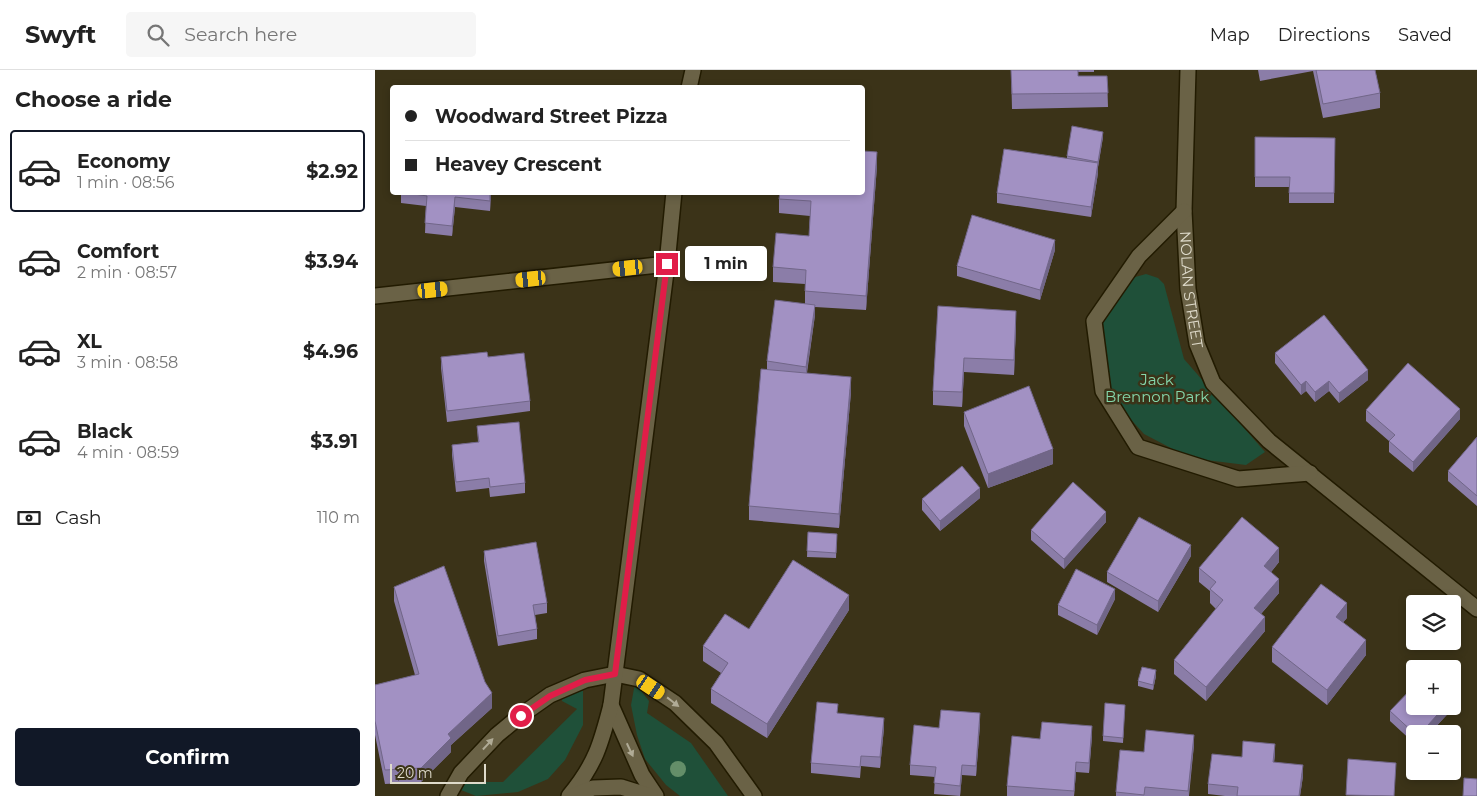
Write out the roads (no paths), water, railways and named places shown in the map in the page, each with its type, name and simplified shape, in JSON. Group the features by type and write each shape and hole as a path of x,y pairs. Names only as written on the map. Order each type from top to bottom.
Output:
{"street":[{"path":"690,85 693,70"},
{"name":"NOLAN STREET","path":"1188,70 1184,211 1188,289 1197,344 1213,383 1269,441 1477,609"},
{"path":"569,796 592,764 603,736 611,705 667,264 674,195"},
{"name":"NOLAN STREET","path":"1184,211 1139,256 1094,321 1103,391 1138,447 1238,479 1310,473"},
{"path":"375,296 667,264"},
{"path":"448,796 461,773 497,735 521,716 550,696 585,680 615,674 639,679 675,703 716,743 754,796"},
{"path":"611,705 642,775 656,796"},
{"path":"573,796 593,788 621,787 650,796"}],"park label":[{"name":"Jack Brennon Park","path":"1157,388"}]}
